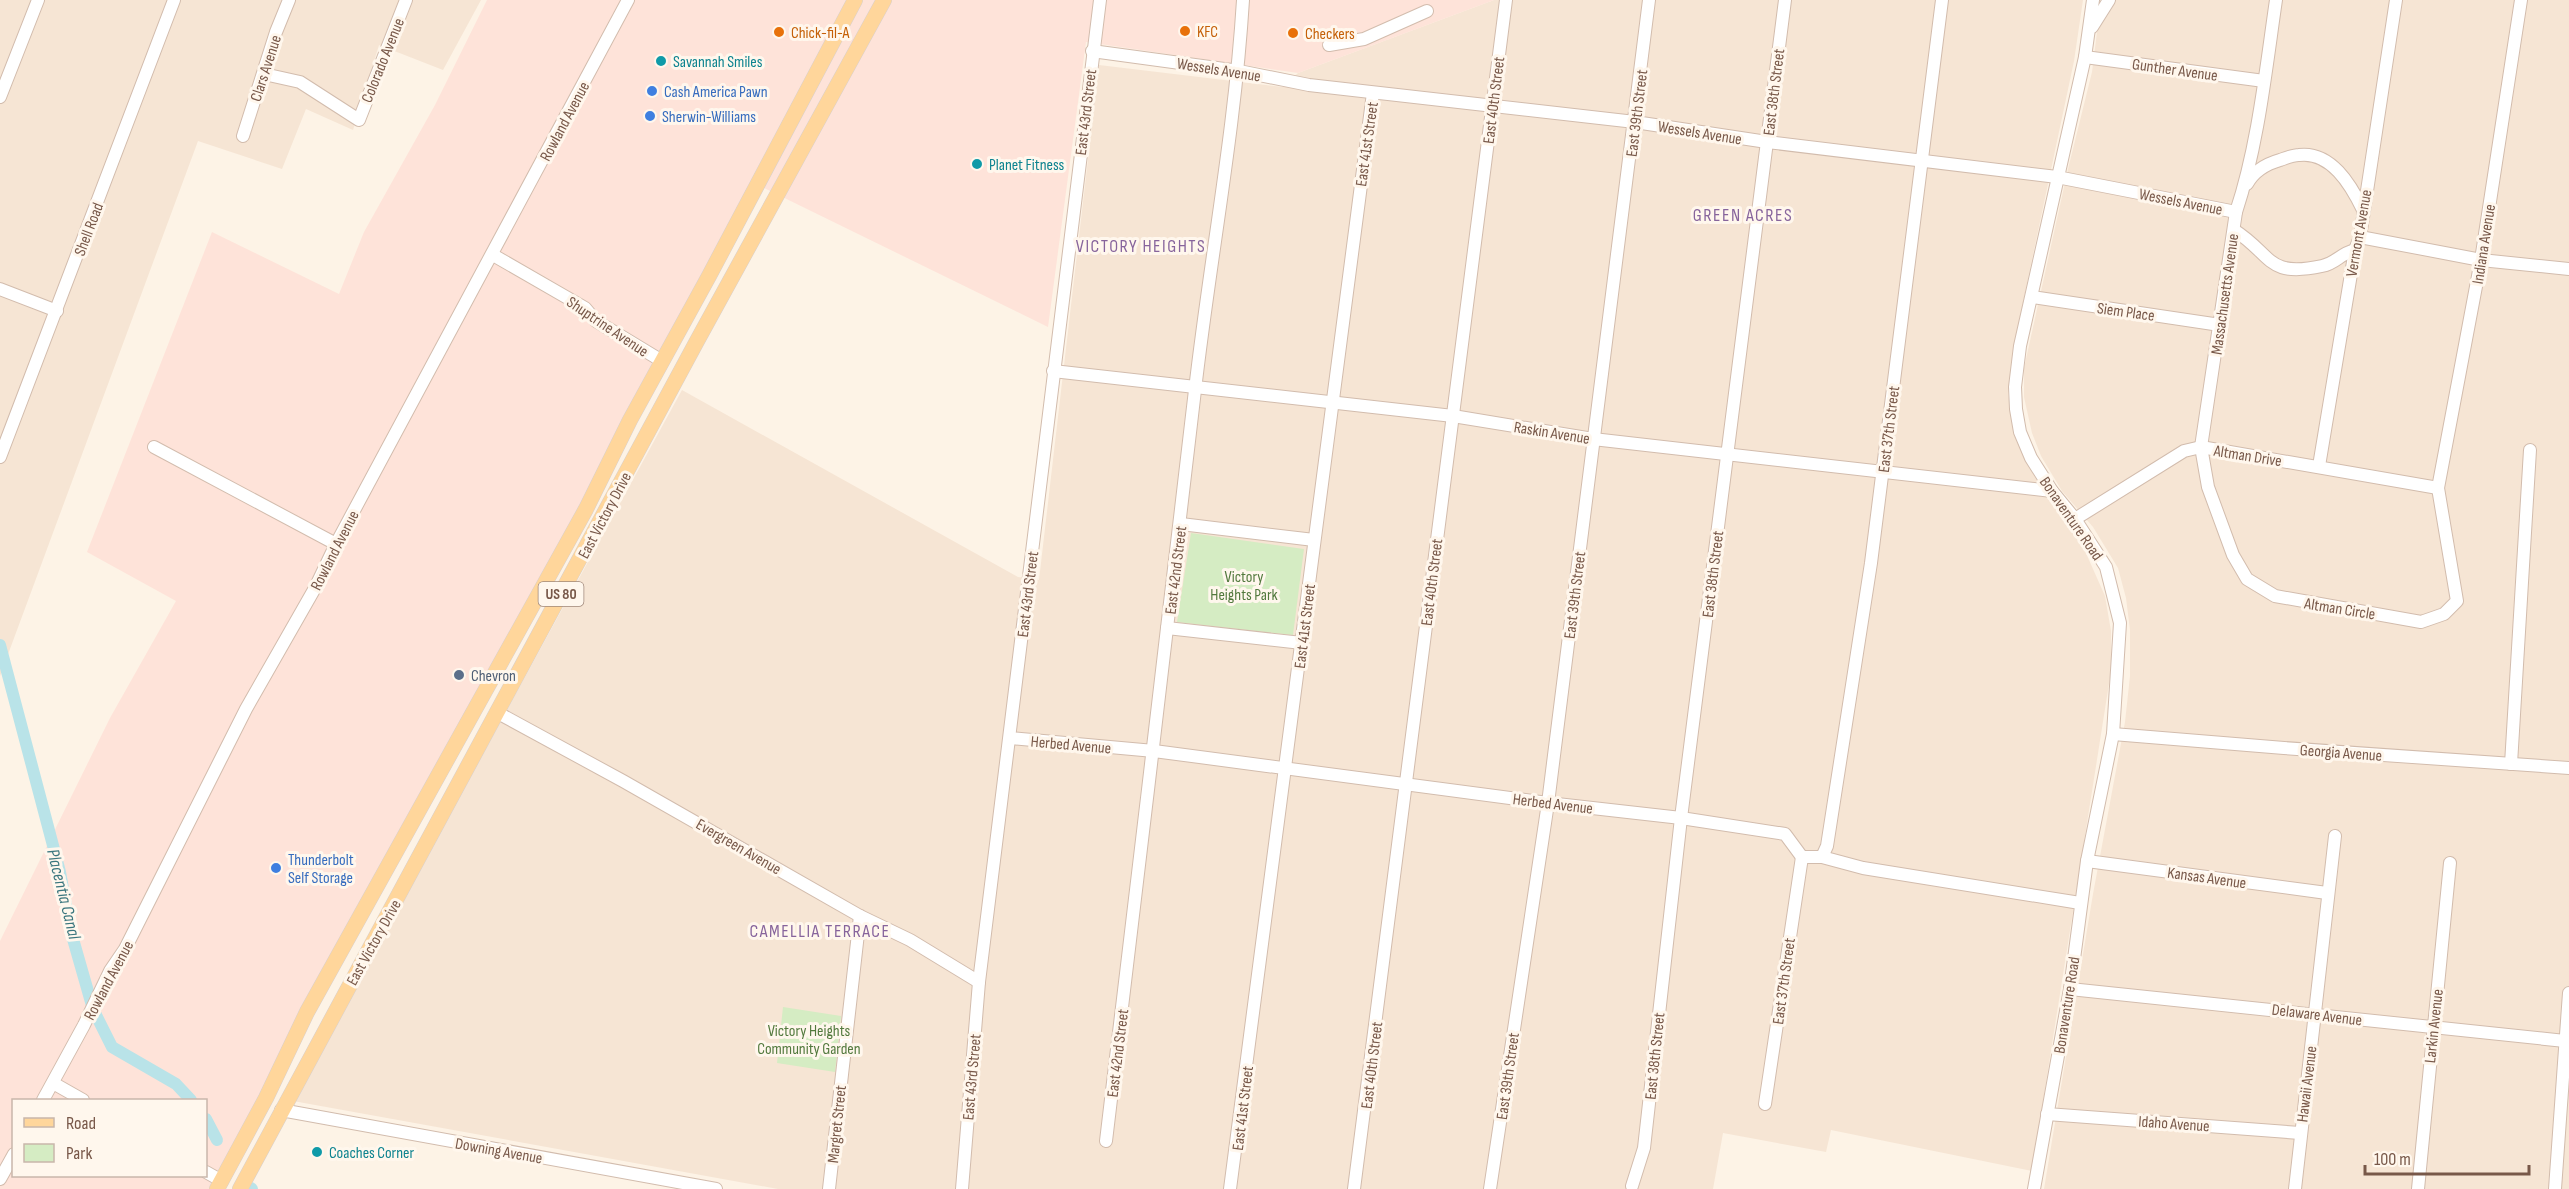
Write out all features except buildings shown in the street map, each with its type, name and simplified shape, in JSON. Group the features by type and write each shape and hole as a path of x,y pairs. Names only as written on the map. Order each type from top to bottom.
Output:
{"main road":[{"name":"East Victory Drive","path":"219,1185 266,1098 302,1023 586,509 662,361 710,276 855,0"},
{"name":"East Victory Drive","path":"240,1189 697,341 884,0"},
{"path":"586,509 603,518"},
{"path":"425,800 444,812"},
{"path":"281,1110 275,1105 275,1099 302,1045 302,1023"}],"street":[{"path":"0,97 38,0"},
{"name":"Shell Road","path":"0,457 174,0"},
{"name":"Clars Avenue","path":"243,136 276,32 289,0"},
{"name":"Colorado Avenue","path":"264,74 300,82 358,120 406,0"},
{"name":"Rowland Avenue","path":"44,1099 110,971 125,949 246,709 315,588 336,544 628,0"},
{"name":"East 43rd Street","path":"962,1189 979,982 1100,0"},
{"name":"East 42nd Street","path":"1106,1141 1181,524 1195,388 1239,71 1243,0"},
{"name":"East 40th Street","path":"1354,1189 1359,1165 1405,785 1506,0"},
{"name":"East 39th Street","path":"1490,1189 1548,803 1649,0"},
{"name":"East 38th Street","path":"1632,1186 1644,1148 1681,818 1785,0"},
{"name":"East 37th Street","path":"1822,857 1827,846 1883,471 1942,0"},
{"path":"2090,30 2093,0"},
{"name":"Bonaventure Road","path":"2034,1189 2070,988 2087,861 2113,734 2120,623 2106,567 2031,458 2020,432 2015,387 2020,346 2090,30 2109,0"},
{"name":"Massachusetts Avenue","path":"2201,447 2236,212 2243,190 2264,81 2276,0"},
{"name":"Vermont Avenue","path":"2319,466 2355,250 2360,237 2396,0"},
{"name":"Indiana Avenue","path":"2438,488 2481,260 2521,0"},
{"path":"1329,45 1364,39 1427,10"},
{"name":"Wessels Avenue","path":"1092,51 1239,71 1310,85 1635,122 1767,142 2057,177 2236,212"},
{"name":"Gunther Avenue","path":"2085,57 2264,81"},
{"name":"East 41st Street","path":"1230,1189 1236,1160 1373,93"},
{"name":"Wessels Avenue","path":"2243,190 2252,174 2272,162 2300,154 2320,159 2336,169 2349,182 2363,210"},
{"name":"Wessels Avenue","path":"2234,230 2250,240 2264,258 2280,268 2323,266 2336,261 2342,254 2355,250"},
{"path":"2360,237 2481,260 2569,269"},
{"name":"Shuptrine Avenue","path":"493,255 585,308 596,321 662,361"},
{"path":"0,289 57,311"},
{"name":"Siem Place","path":"2032,297 2220,325"},
{"name":"Raskin Avenue","path":"1053,371 1453,416 1593,439 2052,491"},
{"path":"154,447 336,544"},
{"name":"Altman Drive","path":"2074,519 2184,451 2201,447 2438,488"},
{"name":"Altman Circle","path":"2201,447 2208,487 2218,518 2233,555 2247,579 2275,596 2308,603 2421,622 2444,614 2457,601 2438,488"},
{"path":"2511,764 2530,450"},
{"path":"1181,524 1314,540"},
{"path":"1167,628 1302,643"},
{"name":"Evergreen Avenue","path":"498,712 860,916 910,940 979,982"},
{"name":"Georgia Avenue","path":"2113,734 2569,768"},
{"name":"Herbed Avenue","path":"1010,738 1154,751 1405,785 1681,818 1785,834 1802,857"},
{"name":"Hawaii Avenue","path":"2295,1189 2335,836"},
{"path":"1802,857 1822,857 1863,868 2080,903"},
{"name":"East 37th Street","path":"1765,1104 1802,857"},
{"name":"Kansas Avenue","path":"2087,861 2327,893"},
{"name":"Larkin Avenue","path":"2418,1189 2450,863"},
{"name":"Margret Street","path":"829,1189 860,916"},
{"name":"Delaware Avenue","path":"2070,988 2565,1041"},
{"path":"2554,1189 2569,993"},
{"path":"53,1083 80,1099"},
{"name":"Downing Avenue","path":"281,1110 716,1189"},
{"name":"Idaho Avenue","path":"2047,1114 2300,1133"},
{"path":"0,1179 12,1158"},
{"path":"207,1173 219,1185"}],"shaded area":[{"path":"0,0 481,0 443,70 379,45 353,130 306,109 282,169 198,141 0,676"},
{"path":"487,0 1494,0 1298,73 1086,42 1048,327 754,183 212,1189 0,1189 0,941 110,718 176,601 87,552 212,232 339,294 364,232 435,105"},
{"path":"1494,0 2083,0 2074,61 2015,340 2008,394 2016,440 2032,472 2085,551 2105,596 2111,631 2111,671 2032,1171 1831,1130 1826,1152 1723,1133 1713,1189 778,1189 293,1101 682,390 1018,577 1039,580 1099,65 1283,87 1298,73"},
{"path":"2101,0 2569,0 2569,1189 2044,1189 2093,894 2125,722 2130,676 2130,630 2126,598 2118,568 2093,527 2062,491 2041,456 2032,433 2024,397 2024,368 2092,72"}],"green space":[{"name":"Victory Heights Park","path":"1191,533 1304,549 1293,635 1177,622"},
{"name":"Victory Heights Community Garden","path":"783,1007 841,1016 835,1072 777,1063"}],"waterway":[{"name":"Placentia Canal","path":"0,645 60,872 71,932 93,1009 112,1047 176,1084 190,1099"},
{"name":"Placentia Canal","path":"207,1121 217,1140"}],"place":[{"name":"KFC","path":"1185,31"},
{"name":"Chick-fil-A","path":"779,32"},
{"name":"Checkers","path":"1293,33"},
{"name":"Savannah Smiles","path":"661,61"},
{"name":"Cash America Pawn","path":"652,91"},
{"name":"Sherwin-Williams","path":"650,116"},
{"name":"Planet Fitness","path":"977,164"},
{"name":"Chevron","path":"459,675"},
{"name":"Thunderbolt Self Storage","path":"276,868"},
{"name":"Coaches Corner","path":"317,1152"}],"district":[{"name":"GREEN ACRES","path":"1743,215"},
{"name":"VICTORY HEIGHTS","path":"1141,246"},
{"name":"CAMELLIA TERRACE","path":"820,931"}]}
